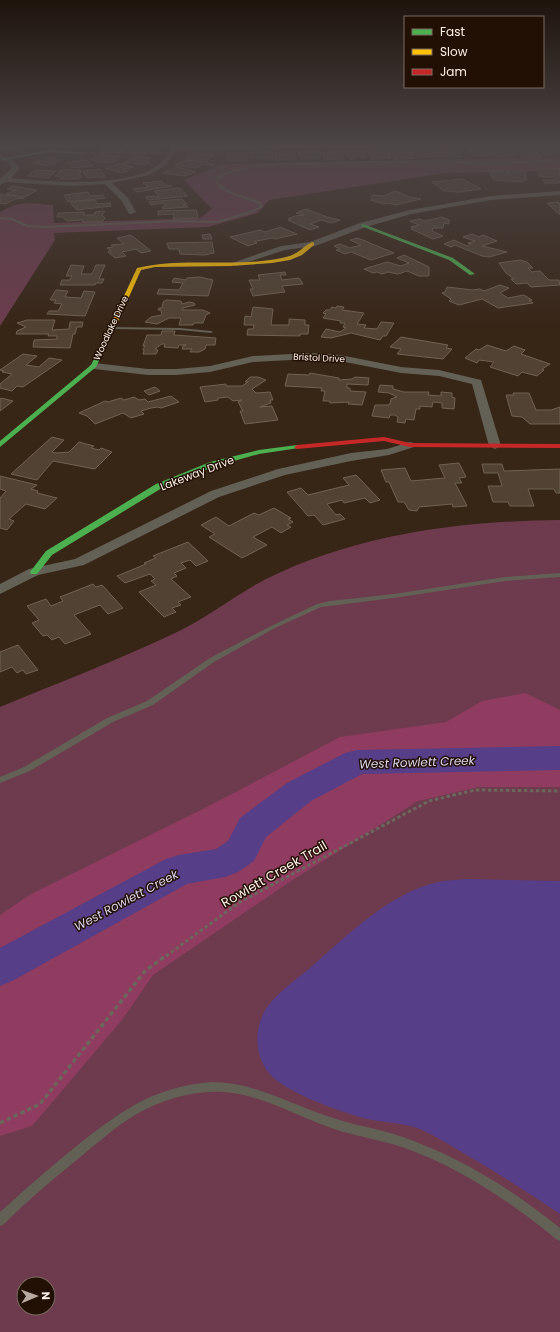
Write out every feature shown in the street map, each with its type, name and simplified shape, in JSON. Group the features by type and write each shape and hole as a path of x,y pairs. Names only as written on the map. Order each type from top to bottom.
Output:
{"street":[{"path":"129,206 132,212"},
{"name":"Woodlake Drive","path":"0,445 94,366 139,269 155,265 263,262 285,259 300,254 312,244 363,225 410,212 442,206"},
{"path":"363,225 451,259 472,274"},
{"name":"Bristol Drive","path":"94,366 148,372 176,372 210,368 253,359 310,356 340,358 401,370 439,373 477,382 495,446"},
{"name":"Lakeway Drive","path":"34,572 49,554 159,486 213,464 259,452 322,443 384,439 410,445 560,446"},
{"name":"Lakeway Drive","path":"0,590 34,572 80,562 215,494 282,472 351,457 389,452 410,445"}],"lane":[{"path":"0,218 12,219 27,226 44,227 176,221 217,222 248,214 262,206"},
{"path":"111,328 169,329 211,332"},
{"path":"0,780 27,770 104,724 150,702 212,660 270,628 319,606 330,603 414,594 457,585 504,578 560,574"},
{"path":"0,1220 60,1166 120,1118 148,1103 167,1096 212,1086 231,1087 250,1091 325,1121 403,1142 431,1154 499,1192 528,1210 560,1235"}],"path":[{"name":"Rowlett Creek Trail","path":"0,1123 40,1104 145,971 240,902 429,801 476,790 560,791"}],"shaded area":[{"path":"13,206 53,206 54,223 200,218 212,209 209,206 264,206 258,213 208,227 54,233 55,240 0,326 0,212 7,208"},
{"path":"560,520 560,1332 0,1332 0,707 110,662 175,633 255,585 301,564 337,551 373,541 447,527 484,523"},
{"path":"525,693 560,710 560,787 478,787 418,801 288,883 153,975 122,1020 32,1126 0,1136 0,915 31,894 207,807 340,737 446,722 482,701"},
{"path":"467,879 560,881 560,1214 489,1168 420,1129 406,1125 363,1118 340,1111 312,1100 286,1087 268,1072 259,1052 257,1036 258,1029 267,1007 285,989 355,929 386,905 420,887 441,881"}],"building":[{"path":"73,206 110,206 77,210"},
{"path":"550,206 560,206 560,215"},
{"path":"162,207 188,207 163,209"},
{"path":"306,209 340,220 331,223 321,220 310,224 319,227 310,230 288,220 291,220 288,219 295,216 304,215 296,213"},
{"path":"196,210 198,217 196,218 173,219 174,215 172,214 158,215 158,211"},
{"path":"105,211 102,215 105,218 102,222 82,222 83,220 67,221 62,217 57,217 58,213 84,212 84,215 94,215 95,212"},
{"path":"442,217 449,220 449,224 444,223 443,228 433,228 432,231 443,236 433,239 411,229 413,228 411,227 419,225 410,221 419,219 425,221"},
{"path":"280,227 297,234 275,239 272,238 254,241 257,243 248,246 230,237 260,230 265,232"},
{"path":"210,234 212,239 203,239 202,235"},
{"path":"472,234 479,237 483,235 497,241 482,246 507,252 489,257 482,256 455,245 451,247 444,244 454,240 467,246 471,244 468,243 475,241 463,237"},
{"path":"131,235 151,251 141,253 136,249 122,252 126,256 115,258 108,252 111,251 107,248 113,247 111,245 124,244 117,238"},
{"path":"358,238 394,253 371,260 351,252 345,254 336,250 340,249 334,246 340,244 350,248 361,245 350,240"},
{"path":"212,242 214,253 205,255 180,254 179,249 169,249 167,243"},
{"path":"404,255 429,267 429,276 419,276 407,271 398,274 388,272 382,274 377,272 373,273 364,269 387,262 401,266 409,263 397,258"},
{"path":"520,260 527,262 533,268 528,268 532,272 540,271 549,280 559,280 560,285 531,287 527,283 516,284 511,279 514,279 506,273 499,263"},
{"path":"71,265 84,266 81,274 92,274 96,265 105,265 99,279 104,279 102,283 96,283 95,285 60,285 62,280 70,280 72,276 66,276"},
{"path":"285,272 286,275 280,275 282,280 299,278 303,284 282,286 285,292 253,296 250,289 253,289 249,280 260,280 258,275"},
{"path":"200,277 213,280 208,296 157,294 159,289 179,290 183,283 172,282 174,278 186,280 187,278"},
{"path":"500,285 509,288 500,293 508,298 524,295 532,300 529,300 533,303 498,308 482,299 459,305 449,301 451,299 442,293 445,292 447,287 473,290 480,289 484,291"},
{"path":"56,290 68,291 65,297 81,298 84,291 95,292 85,316 47,314 49,311 58,311 62,304 54,303 56,300 50,300"},
{"path":"166,300 181,301 182,304 189,302 194,303 195,305 183,308 182,310 203,310 210,313 206,315 203,323 194,323 193,325 179,325 181,318 169,318 157,324 145,322 151,317 162,315 161,310 158,310 159,308 162,308 163,302"},
{"path":"337,306 344,307 342,310 364,313 357,324 366,325 364,328 377,329 381,322 394,323 386,336 383,336 380,340 351,333 331,338 321,337 326,329 340,332 346,328 343,327 345,323 340,323 341,321 323,318 326,314 323,313 326,310 330,310 332,307 336,308"},
{"path":"253,307 273,309 271,325 289,325 289,319 305,320 305,325 309,325 308,334 300,334 300,336 247,335 248,329 253,329 254,325 244,325 245,316 251,317"},
{"path":"27,320 55,320 52,330 69,329 70,322 83,322 82,327 77,327 75,334 73,334 70,348 33,347 34,340 57,339 57,336 48,336 49,334 16,334 17,331 26,327 17,323"},
{"path":"162,331 175,331 174,335 216,338 215,345 206,345 205,349 199,352 190,352 192,349 182,349 183,346 186,345 179,345 178,348 164,347 165,344 162,344 156,348 156,350 158,350 156,354 143,354 143,349 145,346 143,346 147,335 161,335"},
{"path":"401,337 448,345 446,348 452,349 443,359 397,354 401,349 390,347"},
{"path":"487,345 506,351 514,346 525,350 521,354 550,364 542,369 544,370 537,376 522,372 518,376 490,367 494,362 479,360 477,363 465,358 476,349 479,350"},
{"path":"23,354 37,356 26,365 39,367 49,358 62,360 23,387 17,386 12,391 0,388 0,384 12,374 2,372 4,371 0,370"},
{"path":"310,373 339,378 339,380 352,379 355,377 369,378 368,385 347,384 347,388 350,388 350,391 366,392 362,405 348,404 349,402 330,403 329,401 323,401 325,391 321,391 322,388 285,386 288,374 309,375"},
{"path":"250,377 258,377 266,380 252,389 256,393 270,392 273,400 270,400 271,403 260,407 272,406 278,420 245,424 240,411 243,411 238,402 242,400 233,401 228,397 205,402 200,387 226,384 226,386 242,386 248,382 245,382"},
{"path":"380,385 393,386 393,389 404,392 429,392 428,395 441,396 441,392 452,393 452,397 455,398 454,409 442,408 442,403 433,402 432,407 420,406 420,409 416,409 414,420 406,419 405,423 397,422 398,417 395,415 390,415 389,418 372,416 375,405 388,405 390,404 391,399 397,397 389,393 378,392"},
{"path":"155,387 160,391 149,395 144,391"},
{"path":"513,393 529,393 536,410 551,410 560,407 560,424 530,424 522,417 512,416 506,395 514,395"},
{"path":"171,396 179,402 161,408 151,408 141,411 144,414 131,418 123,413 95,424 87,416 79,413 105,401 108,402 121,398 124,400 134,397 139,400 145,399 148,402"},
{"path":"1,398 13,401 0,411"},
{"path":"52,437 64,440 52,452 56,453 69,452 79,442 94,446 91,448 99,450 101,448 112,452 95,469 53,461 37,480 11,474"},
{"path":"459,463 466,477 459,478 462,483 455,483 467,506 453,507 452,504 419,507 417,511 409,510 404,502 398,502 389,482 386,482 381,470 405,468 411,481 445,478 439,465"},
{"path":"482,464 502,464 504,471 560,469 560,493 556,493 554,489 528,489 534,506 510,506 508,502 493,502 488,486 502,486 498,473 484,473"},
{"path":"356,475 380,500 370,503 365,498 344,503 342,500 327,504 336,515 340,514 345,519 323,525 314,515 308,516 287,492 301,488 308,495 349,485 343,478"},
{"path":"0,476 37,485 31,489 38,491 37,493 57,498 45,509 26,504 9,519 14,521 7,530 0,528 0,498 6,491 0,489"},
{"path":"274,508 291,518 288,519 293,522 287,525 291,527 281,533 272,527 253,537 267,545 242,558 209,537 215,534 201,525 216,517 229,526 254,513 259,515"},
{"path":"188,542 208,561 196,566 190,560 181,563 186,568 174,573 177,576 171,579 191,597 178,602 181,605 172,608 176,612 164,617 139,592 156,585 151,581 155,579 150,574 125,583 117,576 146,564 144,563 156,558 153,556"},
{"path":"93,584 96,587 102,585 123,608 108,614 100,605 74,615 91,634 65,644 59,637 52,640 47,635 43,636 32,623 39,620 27,606 46,599 51,606 63,601 60,597"},
{"path":"18,645 38,670 26,674 23,670 17,673 12,667 0,672 0,652"}],"waterway":[{"name":"West Rowlett Creek","path":"0,968 179,870 225,862 241,851 253,828 299,792 357,762 560,758"}],"traffic: fast":[{"path":"363,225 451,259 472,274"},
{"path":"0,445 94,366 113,326"},
{"path":"34,572 49,553 159,486 213,464 259,452 297,447"}],"traffic: slow":[{"path":"113,326 139,269 155,265 230,264 272,261 300,254 312,244"}],"traffic: jam":[{"path":"297,447 384,439 410,445 560,446"}]}
